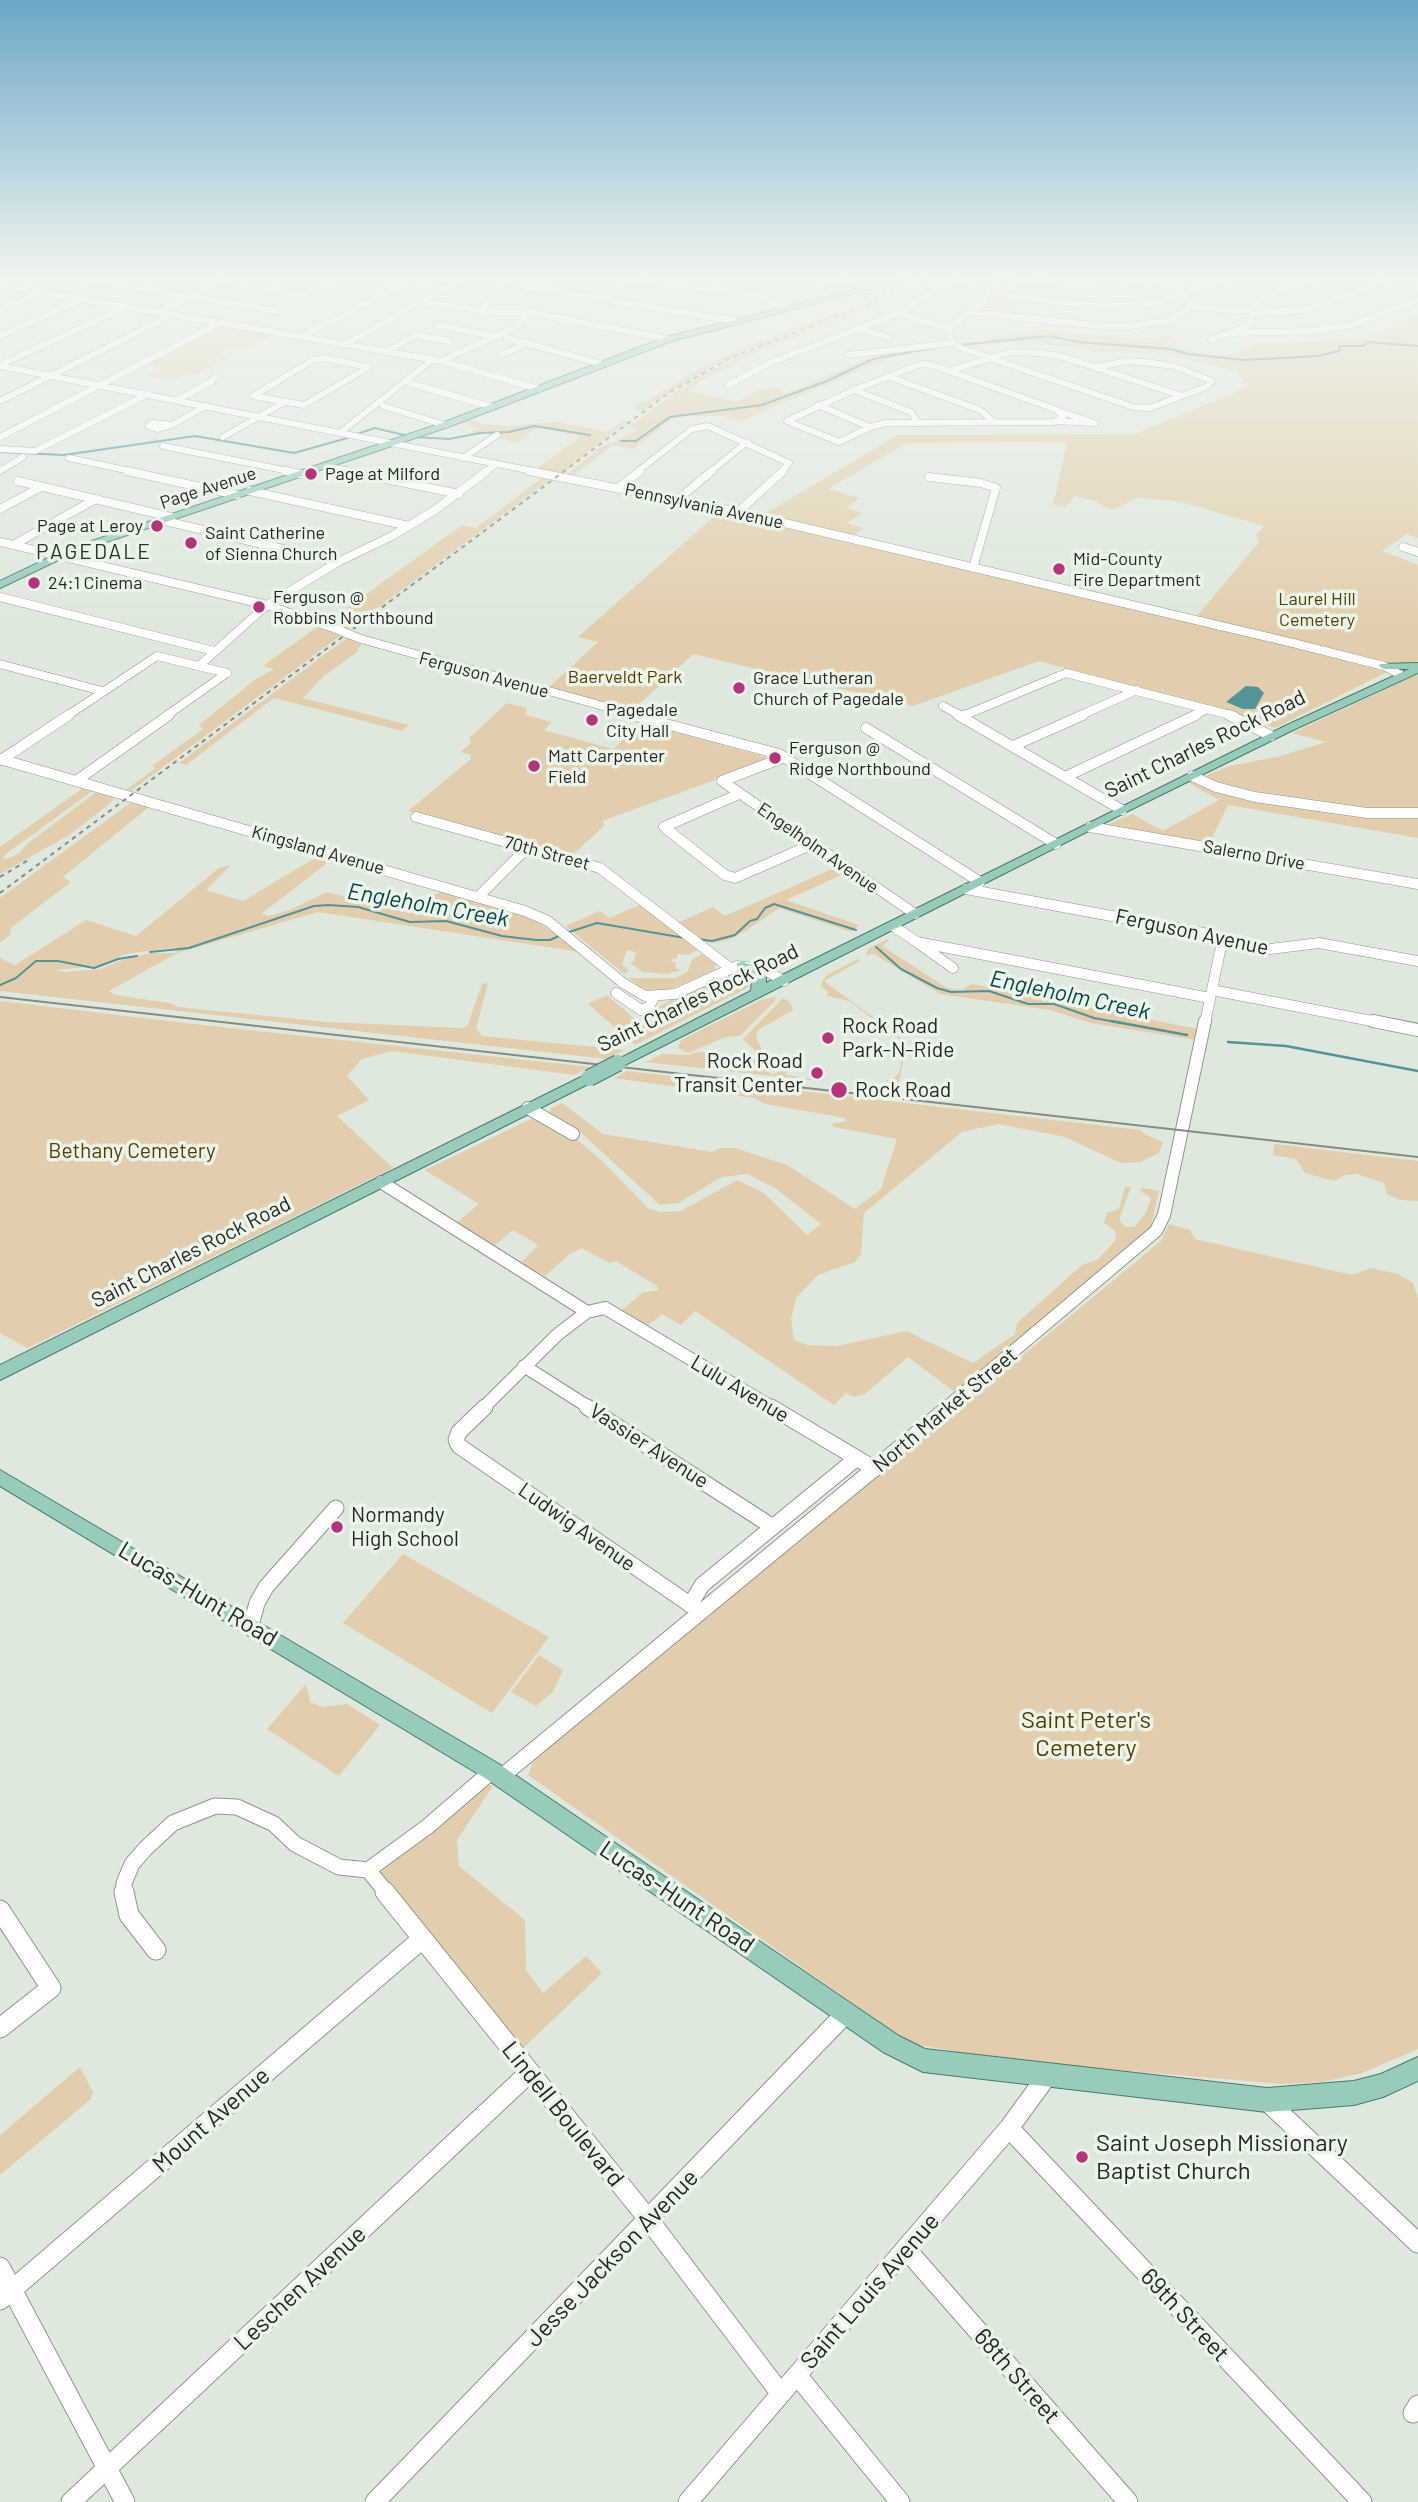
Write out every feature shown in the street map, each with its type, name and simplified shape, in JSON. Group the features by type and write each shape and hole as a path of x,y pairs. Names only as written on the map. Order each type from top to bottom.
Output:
{"main road":[{"name":"Page Avenue","path":"0,585 59,556 391,444 524,395"},
{"path":"1384,666 1418,667"},
{"name":"Saint Charles Rock Road","path":"0,1373 1122,810 1418,667"},
{"path":"736,967 754,970 759,976 760,985 756,994"},
{"name":"Lucas-Hunt Road","path":"0,1477 496,1774 898,2049 923,2060 1267,2101 1354,2093 1383,2085 1418,2069"}],"street":[{"path":"0,437 79,395"},
{"path":"0,449 35,451 146,395"},
{"name":"Pennsylvania Avenue","path":"152,395 738,512 1384,666 1401,675"},
{"path":"177,400 187,395"},
{"path":"254,395 257,398 301,405 323,395"},
{"path":"341,432 388,395"},
{"path":"450,395 492,407"},
{"path":"843,395 787,421 838,442 870,427 886,423 1095,423 1092,420 1061,414 1011,395"},
{"path":"866,395 911,412 918,423"},
{"path":"938,395 980,410 994,422"},
{"path":"1098,395 1133,407 1150,408 1185,395"},
{"path":"223,437 283,403"},
{"path":"818,405 870,427"},
{"path":"172,425 206,406"},
{"path":"383,406 445,425"},
{"path":"1055,421 1061,414"},
{"path":"618,488 692,429 708,426 789,463 738,512"},
{"path":"463,458 497,435"},
{"path":"677,500 747,442"},
{"path":"163,446 301,474"},
{"path":"0,455 23,457 0,471"},
{"path":"69,458 237,495"},
{"path":"200,665 267,605 338,562 409,526 459,494 495,464"},
{"path":"324,466 459,494"},
{"path":"929,477 988,484 996,488 973,568"},
{"path":"18,481 172,517"},
{"path":"0,509 41,487"},
{"path":"25,495 57,490"},
{"path":"250,491 409,526"},
{"path":"79,508 84,503 80,495"},
{"path":"13,545 96,499"},
{"path":"161,520 338,562"},
{"name":"Ferguson Avenue","path":"0,542 267,605 419,657 785,757 980,882"},
{"path":"1404,547 1418,552"},
{"path":"0,597 214,651"},
{"path":"1,760 157,656 227,673 76,781"},
{"path":"0,664 102,691"},
{"path":"961,717 1066,673 1231,715 1271,736"},
{"path":"1013,746 1137,690"},
{"path":"943,706 1122,810"},
{"path":"1065,777 1208,709"},
{"path":"866,727 1056,844"},
{"name":"Engelholm Avenue","path":"785,757 722,781 915,914"},
{"name":"Kingsland Avenue","path":"1,760 538,916 567,935 631,989 654,997"},
{"path":"1192,776 1216,788 1255,797 1356,812 1418,813"},
{"path":"739,793 664,827 725,875 735,878 813,844"},
{"name":"70th Street","path":"416,817 600,868 684,932 736,967"},
{"name":"Salerno Drive","path":"1090,827 1418,884"},
{"path":"478,897 527,848"},
{"name":"Ferguson Avenue","path":"966,888 1209,934 1225,940 1277,950 1319,943 1418,961"},
{"path":"892,926 953,968"},
{"name":"North Market Street","path":"368,1870 496,1774 695,1608 875,1469 1156,1231 1164,1215 1220,951 1225,940"},
{"path":"918,942 1418,1030"},
{"path":"616,993 641,1010 649,1007 654,997 675,994 736,967 769,971 784,981"},
{"path":"528,1108 573,1134"},
{"path":"381,1182 587,1312 558,1334 524,1366"},
{"name":"Lulu Avenue","path":"587,1312 605,1308 875,1469"},
{"name":"Ludwig Avenue","path":"524,1366 459,1432 456,1440 459,1446 695,1608"},
{"name":"Vassier Avenue","path":"524,1366 773,1527"},
{"path":"695,1608 702,1585 857,1458"},
{"path":"251,1625 257,1603 266,1587 336,1508"},
{"path":"156,1950 129,1915 124,1900 124,1883 132,1864 173,1823 202,1811 215,1807 237,1807 274,1824 295,1844 315,1856 339,1867 368,1870"},
{"name":"Lindell Boulevard","path":"368,1870 649,2220 780,2394"},
{"path":"0,1910 51,1988 0,2028"},
{"name":"Mount Avenue","path":"6,2295 422,1939"},
{"name":"Jesse Jackson Avenue","path":"375,2502 846,2013"},
{"name":"Leschen Avenue","path":"71,2502 529,2073"},
{"name":"Saint Louis Avenue","path":"688,2502 1009,2128 1047,2076"},
{"path":"1267,2101 1418,2243"},
{"name":"69th Street","path":"1009,2128 1362,2502"},
{"name":"68th Street","path":"906,2249 1128,2502"},
{"path":"0,2267 6,2295 125,2502"},
{"path":"797,2375 900,2502"}],"green space":[{"path":"657,395 667,395 641,411 637,410 635,404"},
{"path":"672,395 705,395 737,402 750,395 803,395 738,422 723,416 676,416 633,449 613,445 571,477 565,476 602,446 618,441 636,430 629,427"},
{"name":"Laurel Hill Cemetery","path":"1229,395 1418,395 1418,538 1407,534 1382,551 1418,565 1418,661 1385,673 1275,728 1233,713 1039,661 913,706 693,654 633,710 548,688 598,642 578,637 719,512 1192,622 1259,542 1256,535 1264,526 1178,501 1137,498 1112,510 1093,500 1075,496 1066,507 1053,505 1067,442 907,443 828,489 860,498 847,508 862,513 847,523 863,528 853,536 763,515 898,435 1135,434"},
{"path":"468,419 481,424 506,426 557,422 608,432 627,421 560,475 535,470 581,436 538,427 517,442 497,438 501,435 496,434 469,433 479,429 462,422"},
{"path":"542,478 551,479 349,629 329,621 462,525 476,528"},
{"path":"317,627 340,636 128,793 123,792 156,768 152,766 203,729 199,725 256,679 274,669 263,666"},
{"path":"347,638 361,644 357,652 324,676 303,698 409,725 402,731 274,698 186,765 179,763"},
{"path":"1418,674 1418,838 1228,805 1208,846 1106,825 1132,814 1163,831 1219,800 1189,783 1229,766 1277,757 1326,742 1292,733"},
{"path":"507,703 527,708 526,715 552,722 544,730 613,749 642,723 773,759 602,821 605,825 570,857 408,811 471,759 471,755 461,752 471,743 469,738"},
{"path":"86,786 95,789 10,851 3,857 4,860 18,854 27,844 99,790 113,798 111,803 69,835 0,874 0,847"},
{"path":"133,801 150,806 63,877 71,882 11,928 11,934 0,943 0,898"},
{"path":"322,854 328,857 326,864 261,914 269,916 290,910 327,892 400,911 446,891 533,918 580,952 318,912 177,953 109,991 115,995 169,1003 178,1007 327,1022 463,1028 468,1025 482,984 488,983 476,1029 483,1036 625,1050 607,1059 0,991 0,958 15,965 86,920 136,936 219,868 231,865 206,890 243,901","holes":["176,947 176,953 151,953 128,958 100,969 64,972 55,970 98,966 126,954"]},
{"path":"839,866 848,872 786,900 859,925 851,932 779,908 744,932 714,943 706,942 678,923 713,907 725,916"},
{"path":"642,904 698,950 688,955 678,954 676,959 672,959 671,962 676,962 675,968 681,970 667,974 643,972 630,963 634,961 636,952 627,950 622,964 629,971 624,974 566,926 600,911 609,918"},
{"path":"887,939 889,941 882,946 947,988 962,990 972,984 1198,1029 1196,1040 1091,1023 1050,1010 940,994 874,954 866,955 868,949"},
{"path":"702,954 716,964 714,970 666,991 650,991 629,978 676,978 688,971 692,960"},
{"path":"858,959 860,961 824,981 904,1040 906,1047 898,1086 885,1081 899,1073 904,1048 902,1041 849,1001 827,996 828,992 821,986 827,975"},
{"path":"733,971 741,971 751,976 747,988 635,1045 588,1004 607,995 637,1021 675,997"},
{"path":"776,997 740,1036 726,1037 688,1053 678,1048 681,1040 761,1000"},
{"path":"783,998 790,1002 793,1010 758,1030 756,1037 762,1050 781,1066 775,1070 743,1039"},
{"name":"Bethany Cemetery","path":"0,1001 590,1067 574,1075 392,1051 362,1059 347,1076 369,1100 337,1116 393,1168 28,1348 0,1333"},
{"path":"699,1052 757,1058 771,1075 786,1069 789,1071 785,1073 787,1075 827,1082 646,1062 662,1054 688,1055"},
{"path":"627,1071 1140,1130 1163,1142 1159,1153 1140,1162 1121,1163 1065,1137 998,1124 962,1132 864,1213 861,1254 855,1262 818,1275 796,1298 791,1319 794,1340 807,1345 837,1346 906,1331 973,1363 1015,1334 1017,1323 1082,1265 1097,1260 1116,1240 1115,1231 1104,1223 1107,1213 1119,1209 1125,1187 1131,1187 1119,1220 1125,1227 1134,1227 1146,1213 1151,1198 1139,1190 1143,1188 1159,1191 1151,1226 1143,1236 956,1393 908,1357 865,1394 854,1397 846,1393 834,1405 695,1311 681,1325 662,1314 647,1326 621,1311 642,1293 658,1290 657,1286 616,1261 609,1263 582,1248 570,1254 545,1276 521,1263 538,1245 513,1230 493,1247 456,1223 479,1204 425,1170 531,1119 540,1119 576,1139 599,1158 649,1209 661,1212 681,1211 737,1180 764,1193 807,1235 821,1224 775,1188 747,1174 722,1177 678,1203 660,1205 579,1131 550,1115 550,1109 562,1103 603,1134 712,1152 720,1148 735,1148 787,1165 855,1209 881,1189 897,1139 834,1127 832,1124 847,1121 845,1118 765,1104 754,1098 614,1078"},
{"path":"1274,1144 1418,1161 1418,1201 1400,1200 1387,1194 1384,1183 1357,1174 1345,1175 1334,1181 1305,1173 1296,1159 1273,1155"},
{"name":"Saint Peter's Cemetery","path":"1169,1224 1190,1230 1195,1239 1352,1275 1371,1268 1398,1274 1413,1283 1418,1298 1418,2049 1362,2073 1322,2082 1282,2084 1013,2061 918,2045 898,2035 528,1775 534,1759 1161,1241"},
{"path":"403,1554 549,1637 492,1713 343,1623"},
{"path":"539,1655 563,1670 553,1692 536,1706 511,1692"},
{"path":"306,1684 310,1702 323,1707 347,1704 380,1725 339,1776 267,1729"},
{"path":"485,1784 493,1786 457,1840 459,1866 525,1920 526,1970 543,1993 586,1956 602,1973 519,2052 440,1955 437,1941 417,1916 412,1918 379,1876 385,1866"},
{"path":"80,2067 93,2092 91,2099 0,2175 0,2135"}],"water":[{"path":"1246,686 1258,687 1264,693 1255,709 1243,709 1226,702"}],"waterway":[{"path":"621,441 636,441 670,417 762,405 790,395"},
{"path":"414,437 449,439 480,433 509,432 534,426 590,435"},
{"path":"357,434 375,428 408,436"},
{"path":"0,452 64,455 195,436 294,453 351,437"},
{"name":"Engleholm Creek","path":"698,939 712,941 735,935 750,921 757,919 765,908 774,904 856,930"},
{"name":"Engleholm Creek","path":"150,952 189,948 314,906 328,905 358,907 410,922 446,921 502,936 536,940 550,940 559,936"},
{"name":"Engleholm Creek","path":"566,933 597,923 685,938"},
{"name":"Engleholm Creek","path":"876,947 901,969 937,988 951,992 989,991 1028,1004 1054,1004 1094,1018 1121,1023"},
{"name":"Engleholm Creek","path":"0,985 16,978 36,961 58,961 94,968 118,959 137,956"},
{"name":"Engleholm Creek","path":"1111,1021 1187,1035"},
{"name":"Engleholm Creek","path":"1228,1042 1286,1046 1418,1071"}],"tram line":[{"path":"0,997 1418,1157"}],"railway":[{"path":"0,893 666,395"},
{"path":"0,877 30,859"}],"place":[{"name":"Page at Milford","path":"311,474"},
{"name":"Page at Leroy","path":"157,526"},
{"name":"Saint Catherine of Sienna Church","path":"191,543"},
{"name":"Mid-County Fire Department","path":"1059,569"},
{"name":"24:1 Cinema","path":"34,583"},
{"name":"Ferguson @ Robbins Northbound","path":"259,607"},
{"name":"Grace Lutheran Church of Pagedale","path":"739,688"},
{"name":"Pagedale City Hall","path":"592,720"},
{"name":"Ferguson @ Ridge Northbound","path":"775,758"},
{"name":"Matt Carpenter Field","path":"534,766"},
{"name":"Rock Road Park-N-Ride","path":"828,1038"},
{"name":"Rock Road Transit Center","path":"817,1073"},
{"name":"Rock Road","path":"839,1090"},
{"name":"Normandy High School","path":"337,1527"},
{"name":"Saint Joseph Missionary Baptist Church","path":"1082,2157"}],"district":[{"name":"PAGEDALE","path":"94,552"}],"park label":[{"name":"Baerveldt Park","path":"625,677"}]}
